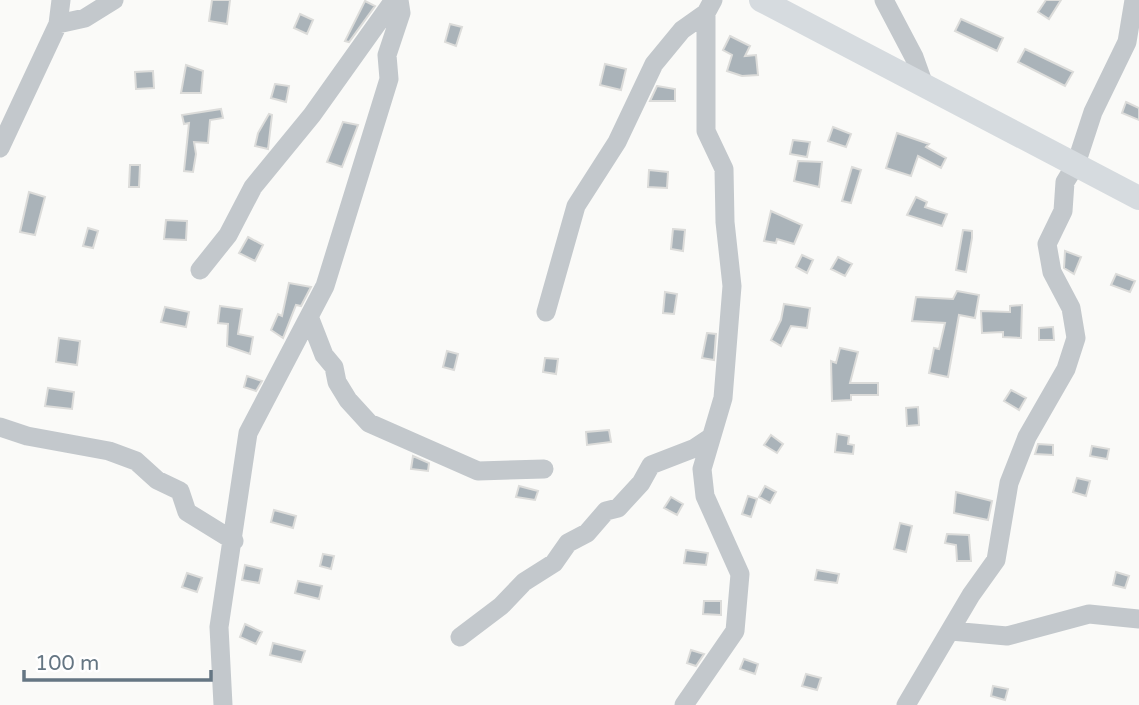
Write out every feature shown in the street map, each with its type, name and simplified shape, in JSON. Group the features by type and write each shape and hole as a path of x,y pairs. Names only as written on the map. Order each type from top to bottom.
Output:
{"main road":[{"path":"761,0 1139,198"}],"street":[{"path":"0,148 58,24 61,0"},
{"path":"58,24 85,18 114,0"},
{"path":"200,270 228,235 253,187 312,115 397,0"},
{"path":"223,705 219,627 234,541 248,433 325,286 390,79 387,55 401,13 397,0"},
{"path":"884,0 914,57 924,85"},
{"path":"906,705 996,560 1009,484 1027,437 1066,369 1076,338 1071,308 1052,272 1047,244 1063,211 1065,182 1076,164 1093,112 1127,42 1134,0"},
{"path":"546,312 576,205 617,142 654,64 682,30 710,6"},
{"path":"684,705 735,631 740,573 705,496 702,469 723,398 732,286 725,222 724,169 706,131 710,6"},
{"path":"310,319 324,355 334,367 337,382 348,400 369,423 478,471 544,469"},
{"path":"0,427 27,436 109,451 136,461 157,480 180,491 187,512 234,541"},
{"path":"460,637 501,606 524,582 554,563 568,543 587,533 606,512 618,508 641,483 650,465 695,448 710,438"},
{"path":"951,631 1007,636 1089,614 1139,619"}],"building":[{"path":"212,0 230,0 227,24 209,21"},
{"path":"1046,0 1061,0 1049,19 1038,12"},
{"path":"365,1 375,6 349,42 345,41"},
{"path":"300,14 313,20 307,34 294,28"},
{"path":"961,19 1003,38 997,51 955,31"},
{"path":"450,24 462,27 456,46 445,42"},
{"path":"730,36 750,46 745,56 756,55 758,75 742,76 727,71 732,55 723,50"},
{"path":"1025,49 1073,72 1065,86 1018,62"},
{"path":"605,64 626,69 621,90 600,85"},
{"path":"186,65 203,71 201,93 181,93"},
{"path":"153,71 154,88 136,89 135,72"},
{"path":"275,84 289,86 286,102 271,98"},
{"path":"657,86 675,89 675,101 650,101"},
{"path":"1126,102 1139,108 1139,120 1122,113"},
{"path":"221,109 223,118 210,120 208,143 194,142 196,154 193,172 184,171 189,123 184,124 182,115"},
{"path":"269,114 272,115 268,149 255,146 258,133"},
{"path":"343,122 358,125 342,167 327,162"},
{"path":"833,127 851,134 846,147 828,141"},
{"path":"897,133 929,144 926,147 946,158 941,168 918,156 911,176 886,168"},
{"path":"793,140 810,142 807,157 790,154"},
{"path":"798,161 822,162 819,187 794,181"},
{"path":"130,165 140,165 139,187 129,187"},
{"path":"852,167 861,170 851,203 842,201"},
{"path":"649,170 668,172 667,188 648,187"},
{"path":"29,192 45,197 35,235 20,232"},
{"path":"916,197 927,202 925,207 947,214 942,226 907,215"},
{"path":"771,211 802,225 794,244 777,239 776,243 764,241"},
{"path":"166,220 187,221 186,240 164,239"},
{"path":"88,228 98,231 93,248 83,246"},
{"path":"673,229 685,230 683,251 671,249"},
{"path":"963,230 972,231 966,272 956,270"},
{"path":"248,237 263,245 255,261 239,253"},
{"path":"1065,251 1081,257 1074,274 1064,268"},
{"path":"802,255 813,260 807,273 796,267"},
{"path":"838,257 852,264 845,276 831,269"},
{"path":"1116,274 1135,281 1130,292 1111,285"},
{"path":"289,283 311,287 301,306 296,305 283,338 271,330 278,314 282,316"},
{"path":"957,291 979,295 975,318 959,315 948,377 929,373 934,348 939,349 945,323 912,321 916,297 953,299"},
{"path":"665,292 677,294 674,314 663,313"},
{"path":"784,304 810,308 807,328 791,326 781,346 771,340 781,320"},
{"path":"1022,305 1021,338 1003,337 1003,332 982,333 981,311 1010,312 1010,306"},
{"path":"220,306 242,309 238,334 253,337 250,354 227,346 228,324 218,323"},
{"path":"165,307 189,312 186,327 161,322"},
{"path":"1053,327 1054,340 1039,340 1039,328"},
{"path":"707,333 716,334 714,360 702,358"},
{"path":"59,338 80,341 77,365 56,362"},
{"path":"840,348 858,352 850,383 878,383 878,395 851,395 851,400 832,401 831,361 836,363"},
{"path":"447,351 458,354 454,370 443,367"},
{"path":"545,358 558,359 556,374 543,372"},
{"path":"247,376 262,381 256,391 244,387"},
{"path":"48,388 74,392 72,409 45,406"},
{"path":"1011,390 1026,398 1019,410 1004,401"},
{"path":"918,407 919,425 907,426 906,408"},
{"path":"609,430 611,442 587,445 586,432"},
{"path":"837,434 849,436 848,444 854,445 853,454 835,452"},
{"path":"771,435 783,444 777,453 764,445"},
{"path":"1038,444 1053,445 1053,455 1035,454"},
{"path":"1092,446 1109,449 1107,459 1090,456"},
{"path":"413,456 429,463 428,471 411,469"},
{"path":"1077,478 1090,481 1086,496 1073,492"},
{"path":"519,486 538,491 535,500 516,497"},
{"path":"765,486 776,492 770,503 759,497"},
{"path":"956,492 992,501 988,520 954,513"},
{"path":"748,496 757,499 751,517 742,514"},
{"path":"671,497 683,504 677,515 664,508"},
{"path":"274,510 296,516 293,528 271,522"},
{"path":"900,523 912,526 906,552 894,549"},
{"path":"947,534 969,535 971,561 957,561 956,545 945,543"},
{"path":"686,550 708,553 706,565 684,563"},
{"path":"323,554 334,556 331,569 320,566"},
{"path":"245,565 262,569 259,583 242,580"},
{"path":"817,570 839,574 837,583 815,580"},
{"path":"1116,572 1129,576 1125,588 1113,585"},
{"path":"187,573 202,578 197,592 182,587"},
{"path":"298,581 322,586 319,599 295,593"},
{"path":"704,601 721,601 721,615 703,614"},
{"path":"245,624 262,632 256,644 240,637"},
{"path":"273,643 305,651 301,662 270,655"},
{"path":"691,650 704,654 696,666 687,663"},
{"path":"744,659 758,664 755,674 740,669"},
{"path":"806,674 821,678 817,690 802,686"},
{"path":"993,686 1008,689 1005,700 991,696"}]}
